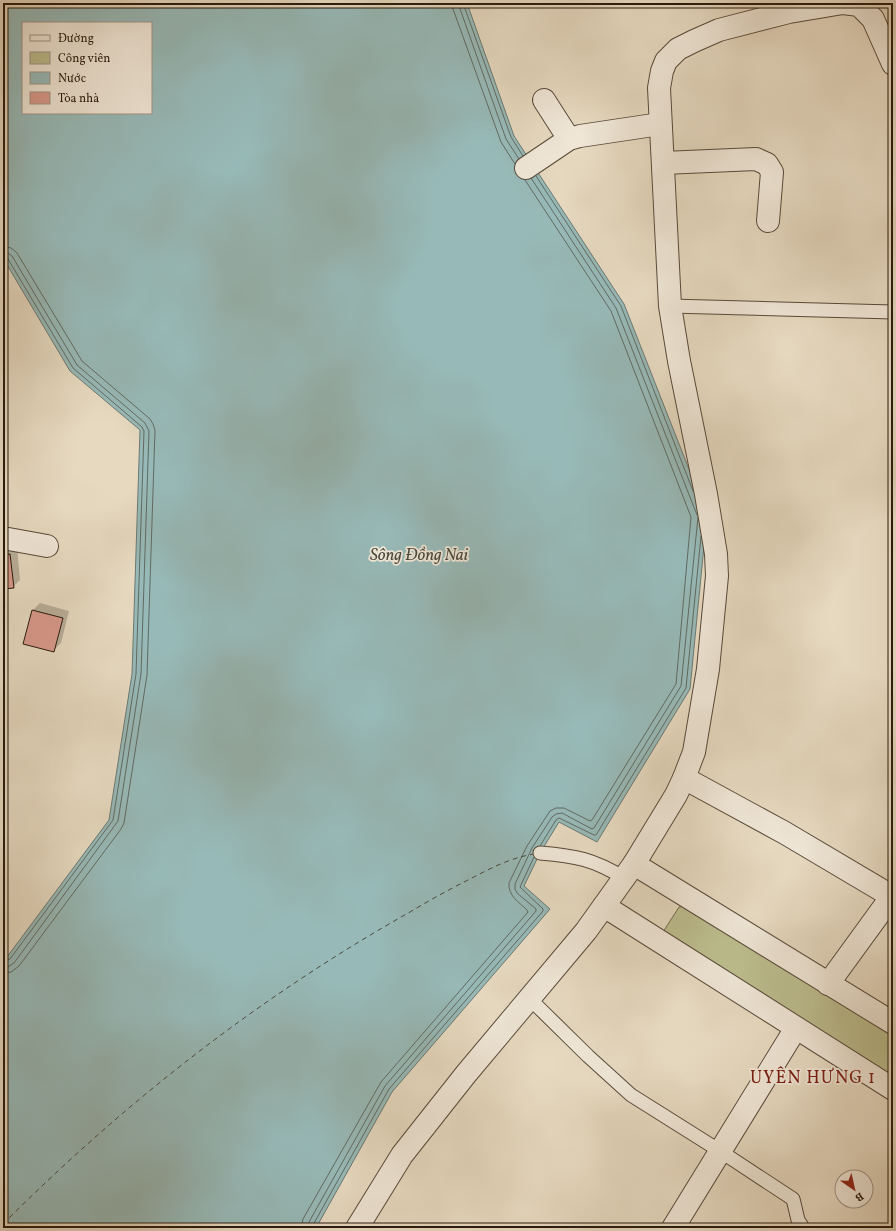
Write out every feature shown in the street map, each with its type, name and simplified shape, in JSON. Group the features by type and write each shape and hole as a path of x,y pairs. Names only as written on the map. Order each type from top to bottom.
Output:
{"street":[{"path":"357,1228 402,1155 466,1074 586,931 629,872 676,795 694,752 708,669 717,576 716,554 706,494 679,361 670,306 659,88 662,71 666,61 678,49 719,30 789,12 843,3 861,4 873,19 893,64"},
{"path":"544,100 569,139"},
{"path":"526,168 569,139 660,124"},
{"path":"662,163 756,159 767,164 772,172 768,221"},
{"path":"3,538 47,546"},
{"path":"684,778 785,833 892,896 828,984"},
{"path":"629,872 828,984 893,1023"},
{"path":"604,906 893,1089"},
{"path":"673,1228 796,1028"}],"lane":[{"path":"670,306 893,312"},
{"path":"540,853 572,856 608,868 629,872"},
{"path":"529,998 588,1056 631,1095 793,1199 798,1220 803,1228"}],"green space":[{"path":"685,906 893,1036 893,1080 663,932 679,907"}],"water":[{"name":"Sông Đồng Nai","path":"3,3 467,3 514,136 624,304 707,515 690,689 597,842 559,822 540,853 524,886 550,909 392,1092 316,1228 3,1228 3,959 7,957 109,820 132,674 140,430 70,371 3,258"}],"building":[{"path":"10,554 14,588 3,589 3,555"},
{"path":"32,610 63,618 54,652 23,644"}],"ferry route":[{"path":"3,1224 49,1179 146,1094 196,1054 300,979 432,899 501,864 534,854"}],"district":[{"name":"UYÊN HƯNG 1","path":"813,1078"}]}
